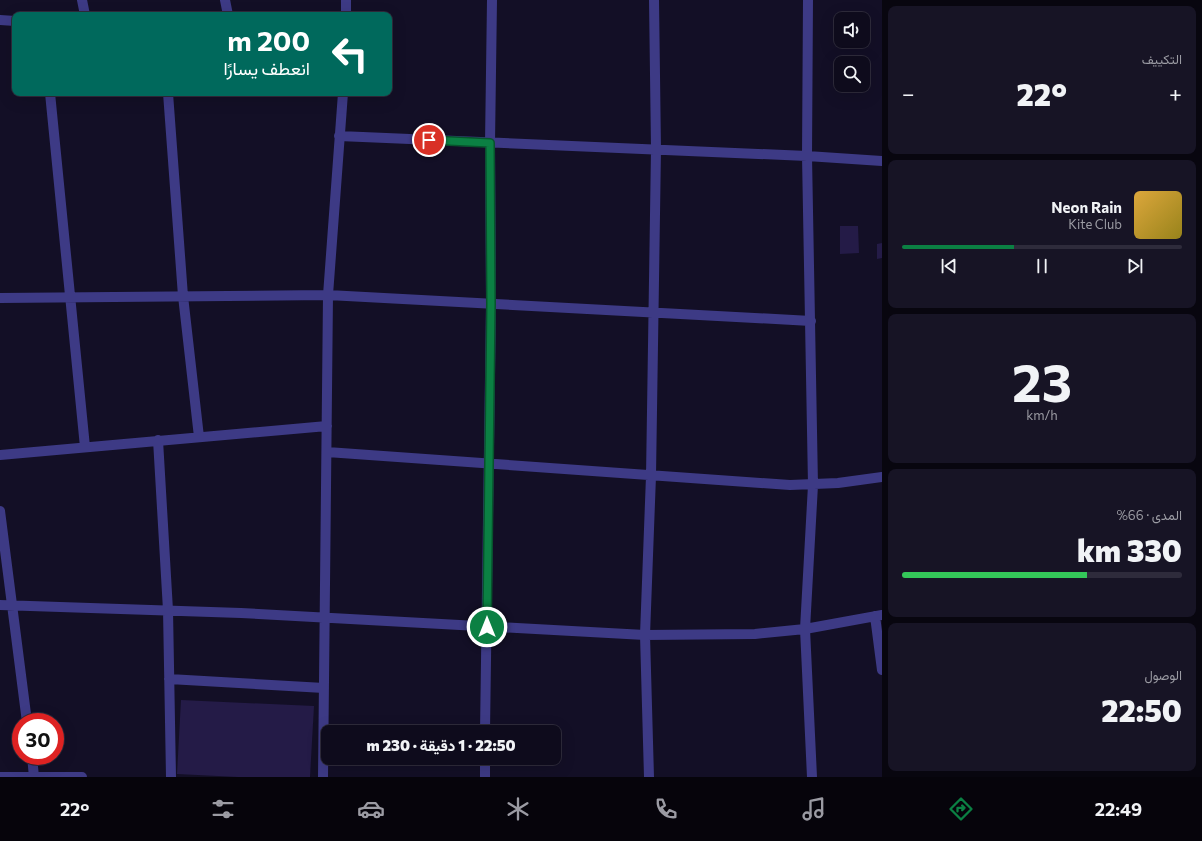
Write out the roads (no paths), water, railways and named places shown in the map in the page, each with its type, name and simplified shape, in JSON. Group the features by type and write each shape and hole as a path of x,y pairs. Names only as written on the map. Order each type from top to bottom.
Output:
{"street":[{"path":"82,0 84,12"},
{"path":"225,0 227,12"},
{"path":"346,0 346,12"},
{"path":"485,725 491,304 490,143 492,0"},
{"path":"649,777 645,635 652,476 656,149 654,0"},
{"path":"808,0 807,156 813,485 805,629 812,777"},
{"path":"0,20 12,21"},
{"path":"50,96 85,447"},
{"path":"168,96 183,296 199,437"},
{"path":"323,777 328,295 343,96"},
{"path":"339,136 656,149 882,161"},
{"path":"0,298 70,296 328,295 811,321"},
{"path":"0,455 327,426"},
{"path":"158,440 168,610 172,777"},
{"path":"327,452 790,485 813,485 882,477"},
{"path":"0,511 27,713"},
{"path":"0,605 168,610 645,635 734,635 805,629 878,615 882,670"},
{"path":"169,679 324,688"},
{"path":"33,765 34,776"},
{"path":"485,765 485,777"},
{"path":"0,776 82,777"}]}
